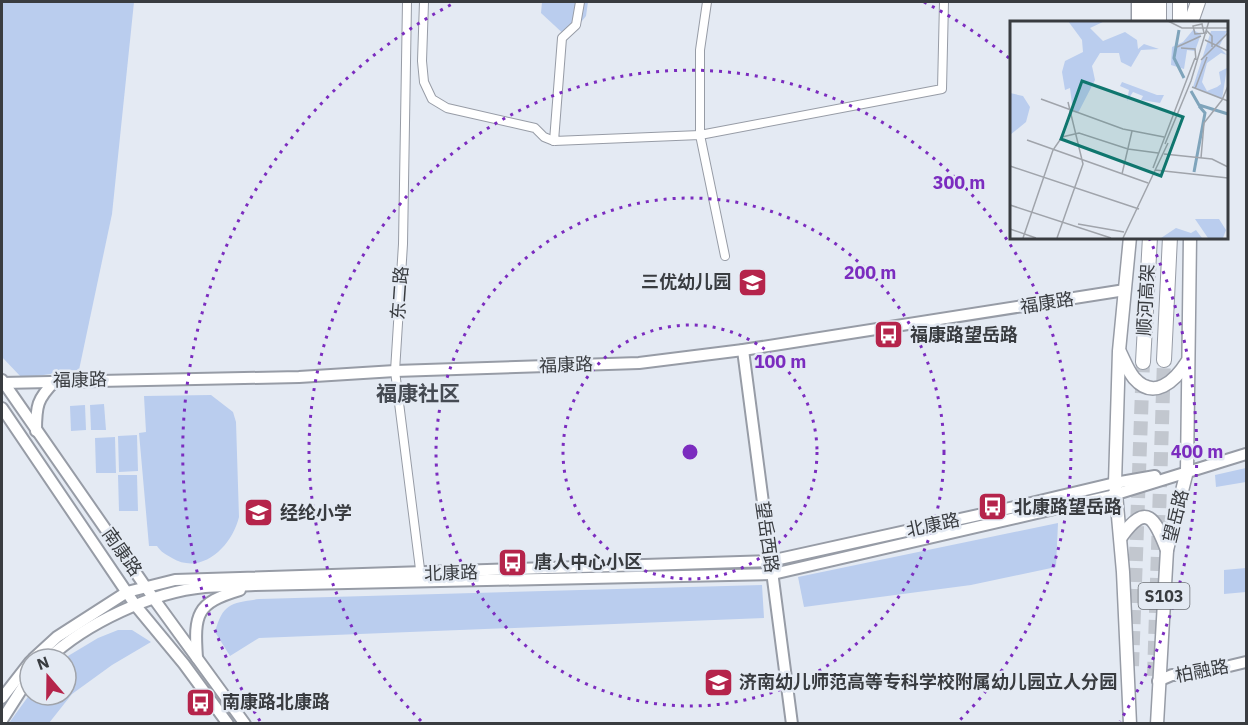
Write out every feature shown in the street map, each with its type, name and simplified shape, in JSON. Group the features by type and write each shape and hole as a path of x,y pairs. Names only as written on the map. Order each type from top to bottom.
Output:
{"highway":[{"path":"1148,21 1149,2"},
{"path":"1159,2 1159,21"},
{"path":"1180,2 1180,21"},
{"path":"1191,21 1198,2"},
{"name":"顺河高架","path":"1143,362 1150,238"},
{"name":"顺河高架","path":"1164,360 1170,238"}],"main road":[{"path":"1138,2 1138,21"},
{"path":"1198,2 1198,21"},
{"name":"S103","path":"1130,238 1119,351 1114,489 1120,537 1130,723"},
{"name":"望岳路","path":"1157,723 1167,550 1187,471 1190,238"},
{"path":"1119,351 1133,378 1144,386 1157,388 1170,383 1188,362"},
{"path":"1120,537 1131,523 1143,517 1151,519 1158,526 1167,550"}],"street":[{"name":"东二路","path":"407,2 403,244 395,371 421,578"},
{"path":"424,2 422,61 424,82 432,99 447,108 535,128 544,137 554,141 700,135 942,89 944,2"},
{"path":"554,141 562,38 576,25 580,2"},
{"path":"707,2 700,50 700,135 725,256"},
{"name":"福康路","path":"2,382 299,377 395,371 639,363 742,350 1125,290"},
{"name":"望岳西路","path":"742,350 792,723"},
{"path":"36,432 36,410 42,397 55,381"},
{"name":"南康路","path":"2,382 154,599 245,723"},
{"name":"南康路","path":"2,408 136,606 184,664 228,723"},
{"name":"北康路","path":"46,647 57,637 127,592 186,580 772,574 1187,471 1246,454"},
{"name":"北康路","path":"64,647 84,632 136,606 180,591 204,587 770,561 1010,508 1114,489"},
{"path":"197,658 195,631 198,618 206,605 219,596 255,585"},
{"name":"柏融路","path":"1158,681 1172,675 1192,675 1246,662"},
{"path":"2,698 18,677"},
{"path":"2,720 18,695"}],"shaded area":[{"path":"2,2 134,2 112,214 79,370 22,378 2,357"},
{"path":"542,2 588,2 586,16 568,38 541,13"},
{"path":"211,395 233,412 236,422 239,517 230,538 214,555 205,561 183,563 165,554 157,546 149,546 139,433 146,432 144,396"},
{"path":"104,404 106,430 91,430 90,405"},
{"path":"85,405 86,430 71,431 70,406"},
{"path":"137,435 138,471 119,472 118,436"},
{"path":"115,437 116,473 96,473 95,438"},
{"path":"1246,468 1246,482 1216,487 1215,475"},
{"path":"118,475 137,475 138,511 119,511"},
{"path":"1058,523 1056,567 971,585 804,607 798,577"},
{"path":"1246,568 1246,592 1224,594 1224,570"},
{"path":"762,585 764,618 259,638 230,656 215,632 221,615 230,606 259,599"},
{"path":"118,630 132,630 151,642 112,665 78,690 78,650"},
{"path":"21,707 62,707 49,723 9,723"}],"tunnel":[{"path":"1154,676 1164,360"},
{"path":"1132,666 1143,362"}],"place":[{"name":"三优幼儿园","path":"752,282"},
{"name":"福康路望岳路","path":"889,335"},
{"name":"北康路望岳路","path":"993,507"},
{"name":"经纶小学","path":"259,513"},
{"name":"唐人中心小区","path":"513,562"},
{"name":"济南幼儿师范高等专科学校附属幼儿园立人分园","path":"718,682"},
{"name":"南康路北康路","path":"201,702"}],"district":[{"name":"福康社区","path":"418,394"}]}
